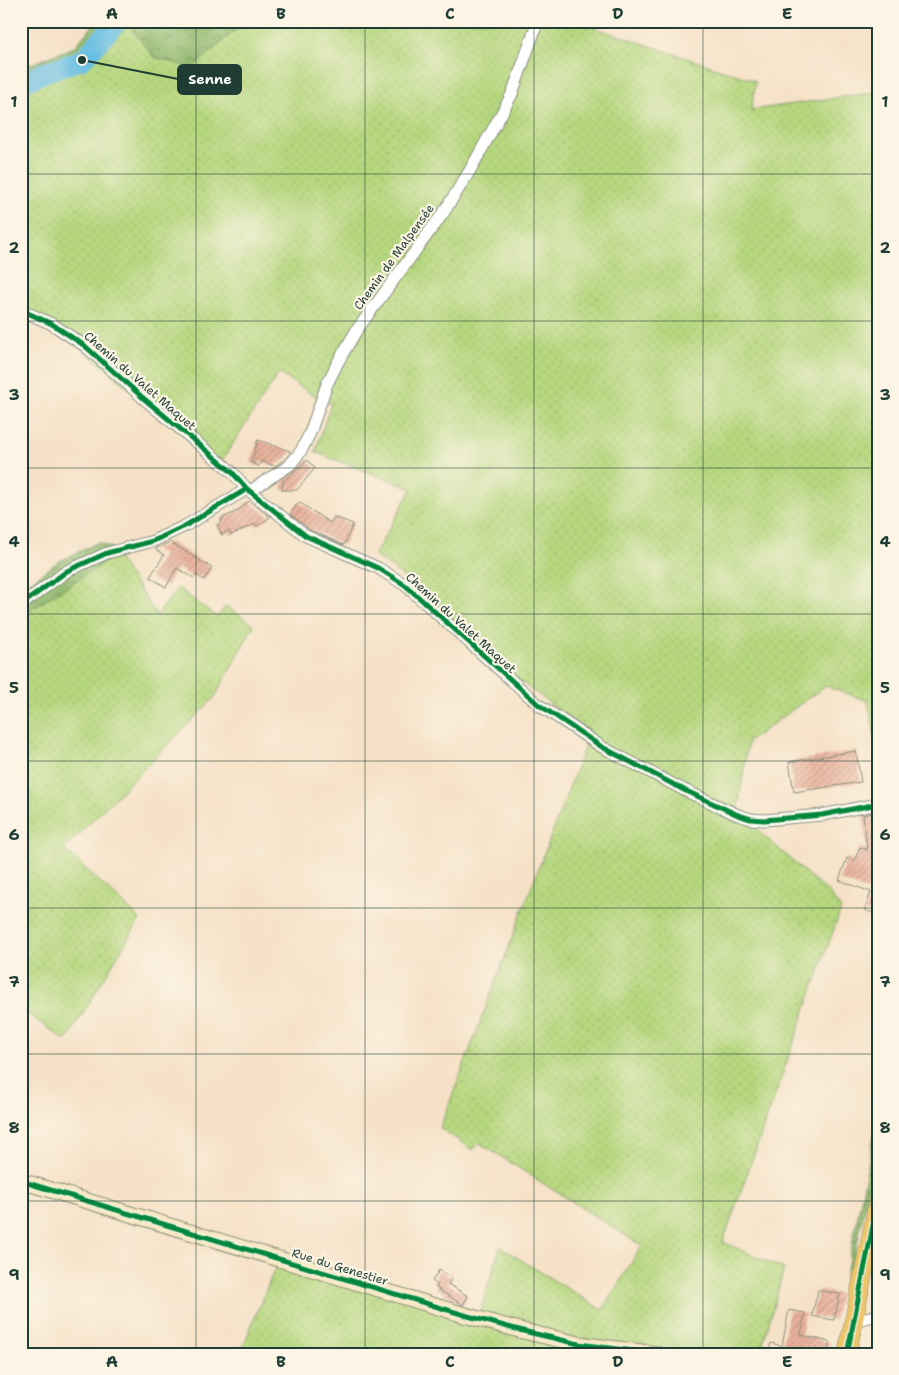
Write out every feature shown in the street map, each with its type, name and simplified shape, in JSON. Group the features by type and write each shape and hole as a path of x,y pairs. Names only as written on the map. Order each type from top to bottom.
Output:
{"main road":[{"path":"847,1354 878,1201"}],"street":[{"name":"Chemin de Malpensée","path":"21,605 67,571 107,553 153,541 185,526 290,465 301,451 310,433 327,384 356,331 444,212 488,137 512,94 538,21"},
{"name":"Chemin du Valet Maquet","path":"21,310 52,324 85,346 149,404 232,472 249,490 306,536 378,568 405,585 539,706 602,746 684,790 751,819 764,820 822,815 878,804"},
{"name":"Rue du Genestier","path":"21,1181 523,1332 578,1344 657,1354"},
{"path":"854,1321 878,1315"}],"green space":[{"path":"97,21 111,21 81,57 43,69 21,80 21,68 74,47"},
{"path":"111,21 126,21 154,57 239,27 243,21 575,21 756,81 751,110 878,92 878,752 868,701 825,686 748,742 738,807 764,836 828,892 841,909 723,1242 784,1269 760,1354 696,1354 687,1352 687,1354 606,1354 563,1335 553,1354 240,1354 281,1253 480,1313 500,1247 602,1310 642,1246 478,1142 473,1150 440,1128 590,733 516,678 475,638 394,569 374,555 412,489 315,452 331,404 316,397 279,373 219,465 71,339 21,312 21,80 43,69 81,57"},
{"path":"126,21 243,21 239,27 192,68 154,57"},
{"path":"99,542 111,548 108,560 21,617 21,589 56,563"},
{"path":"111,548 157,615 178,588 217,617 226,606 254,625 215,697 64,849 140,919 66,1041 21,1009 21,617"},
{"path":"878,1116 878,1146 847,1290 843,1289"},
{"path":"878,1259 878,1308 876,1309 868,1306"}],"building":[{"path":"258,440 290,451 290,453 275,466 261,461 259,466 251,463"},
{"path":"307,460 315,468 297,490 282,490 283,481"},
{"path":"249,501 270,517 258,526 255,524 231,535 229,531 222,535 217,525 222,522 221,519 239,510"},
{"path":"299,502 330,523 334,517 353,524 344,545 310,530 290,514"},
{"path":"170,542 212,568 204,580 196,575 194,578 177,568 166,587 150,577 164,555 155,549"},
{"path":"856,751 861,782 794,792 789,762"},
{"path":"878,812 878,915 865,910 871,892 839,880 847,858 854,861 860,847 867,850 863,815"},
{"path":"439,1270 452,1278 448,1284 468,1296 463,1305 436,1288 438,1285 432,1281"},
{"path":"818,1290 840,1294 834,1320 812,1316"},
{"path":"789,1310 805,1313 801,1335 830,1342 827,1354 768,1354 771,1343 782,1346"}],"waterway":[{"path":"21,84 45,72 82,60 118,21"}],"cycle path":[{"path":"21,310 52,324 85,346 142,397 232,472 247,489 306,536 378,568 405,585 539,705 602,747 684,790 751,819 764,820 822,815 878,804"},
{"path":"21,605 67,571 107,553 153,541 185,526 247,489"},
{"path":"21,1181 523,1331 579,1344 657,1354"},
{"path":"847,1354 878,1201"}],"place":[{"name":"Senne","path":"82,60"}]}
